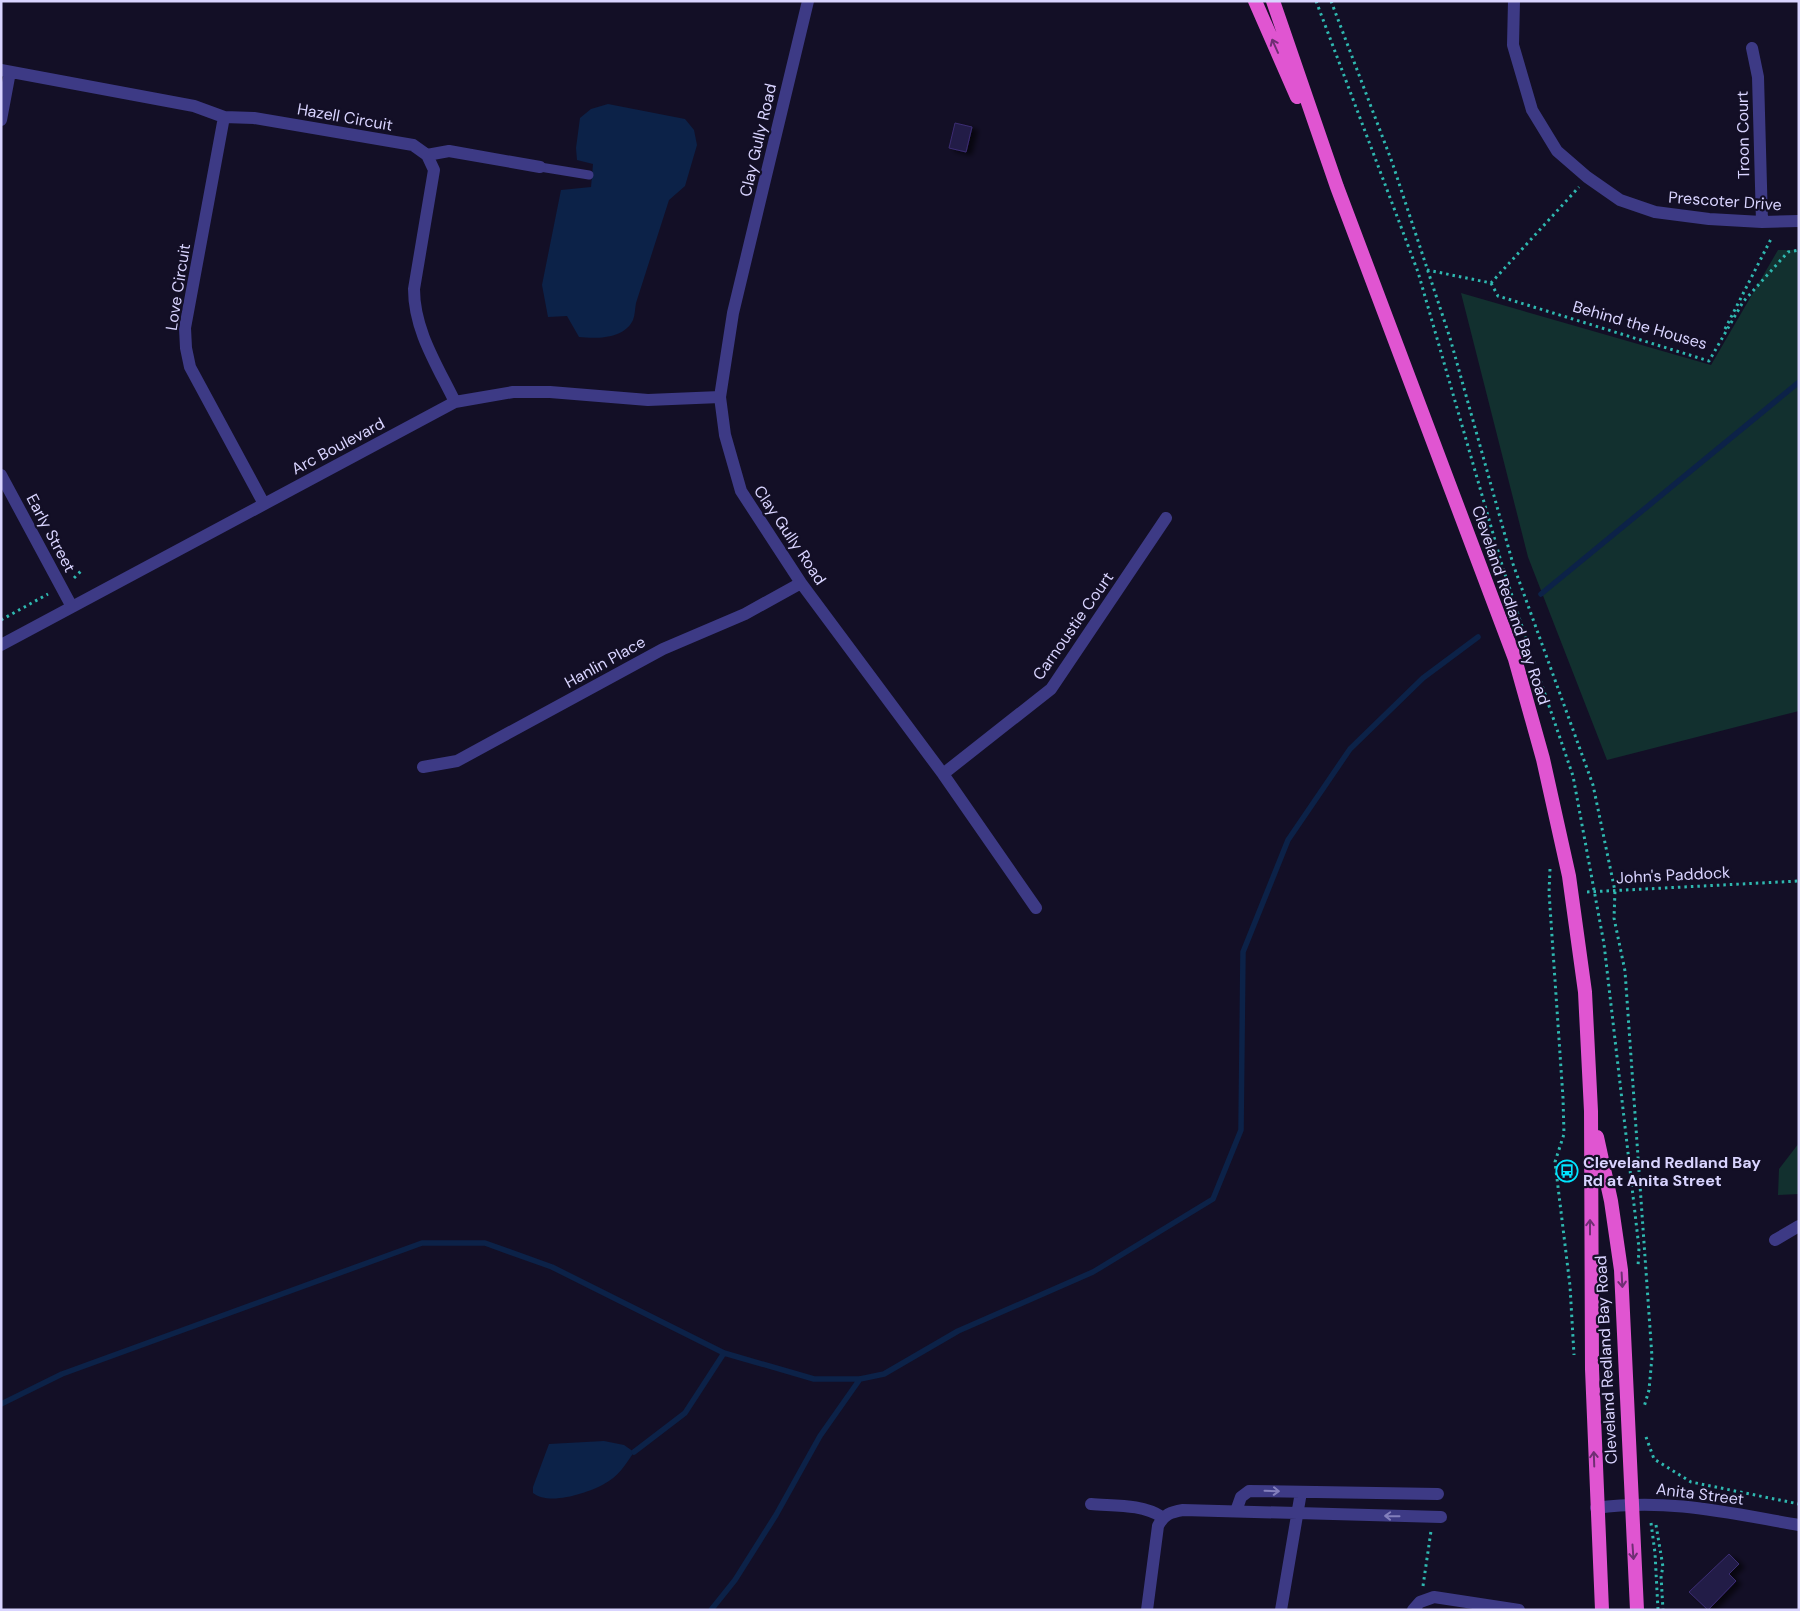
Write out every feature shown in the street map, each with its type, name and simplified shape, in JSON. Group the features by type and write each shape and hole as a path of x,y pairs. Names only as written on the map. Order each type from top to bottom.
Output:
{"highway":[{"name":"Cleveland Redland Bay Road","path":"1255,1 1337,187"},
{"name":"Cleveland Redland Bay Road","path":"1273,1 1337,187 1515,660 1543,760 1571,893 1585,992 1591,1112 1590,1276 1596,1508 1602,1610"},
{"name":"Cleveland Redland Bay Road","path":"1591,1112 1611,1201 1622,1270 1637,1610"}],"street":[{"name":"Clay Gully Road","path":"808,1 733,313 720,397 725,435 741,491 801,583 942,774 1036,908"},
{"name":"Prescoter Drive","path":"1514,1 1513,45 1532,110 1557,151 1587,177 1620,200 1655,212 1710,219 1768,222 1799,220"},
{"name":"Troon Court","path":"1752,48 1758,77 1768,222"},
{"name":"Hazell Circuit","path":"6,71 194,106 224,117 254,118 413,145 427,155"},
{"path":"1,120 6,71"},
{"name":"Love Circuit","path":"224,117 185,328 186,348 190,367 264,504"},
{"path":"455,402 418,326 414,308 414,289 434,170 427,155 449,151 540,167"},
{"name":"Arc Boulevard","path":"1,645 455,402 513,392 550,392 648,400 720,397"},
{"name":"Early Street","path":"1,475 72,608"},
{"name":"Carnoustie Court","path":"942,774 1051,689 1166,518"},
{"name":"Hanlin Place","path":"423,767 457,761 663,649 745,614 801,583"},
{"path":"1775,1240 1799,1226"},
{"path":"1236,1511 1241,1497 1249,1491 1438,1494"},
{"path":"1281,1610 1299,1514 1301,1492"},
{"name":"Anita Street","path":"1596,1508 1631,1503 1690,1506 1799,1526"},
{"path":"1091,1504 1142,1508 1152,1510 1162,1517"},
{"path":"1147,1610 1155,1539 1162,1517 1171,1512 1183,1510 1437,1517"},
{"path":"1413,1610 1427,1599 1434,1597 1519,1610"}],"lane":[{"path":"540,167 589,175"}],"path":[{"path":"1316,1 1418,272 1502,565 1530,648"},
{"path":"1427,270 1491,283 1587,177"},
{"path":"1709,361 1773,234 1768,222"},
{"name":"Behind the Houses","path":"1491,283 1498,296 1709,361 1743,302 1788,252 1799,250"},
{"path":"74,578 80,571"},
{"path":"1,620 48,593"},
{"path":"1533,657 1573,776 1594,892"},
{"path":"1550,862 1549,892 1564,1098 1564,1134 1555,1162 1570,1286 1575,1364"},
{"name":"John's Paddock","path":"1549,892 1594,892 1799,881"},
{"path":"1691,1482 1799,1504"},
{"path":"1427,1599 1422,1584 1437,1517"},
{"path":"1656,1525 1663,1566 1661,1576 1663,1610"}],"green space":[{"path":"1778,250 1799,250 1799,711 1607,760 1528,557 1461,293 1711,365"},
{"path":"1799,1143 1799,1194 1778,1195 1779,1169"}],"water":[{"path":"608,104 685,119 694,130 697,145 685,186 669,200 636,303 633,320 629,326 617,334 602,338 579,337 567,316 548,317 542,285 561,190 591,187 593,164 577,160 576,148 580,118 591,109"},
{"path":"604,1441 624,1445 634,1452 621,1470 609,1481 597,1488 568,1497 540,1497 533,1493 533,1487 549,1444"}],"building":[{"path":"955,123 972,127 966,152 949,148"},
{"path":"1729,1554 1739,1564 1729,1574 1736,1581 1708,1610 1689,1592"}],"waterway":[{"path":"1541,594 1799,382"},
{"path":"1,1404 62,1374 422,1243 485,1243 552,1267 724,1353 814,1379 860,1379 884,1374 958,1331 1093,1272 1213,1199 1241,1130 1243,952 1288,840 1350,749 1423,678 1478,637"},
{"path":"634,1452 685,1413 724,1353"},
{"path":"711,1610 735,1580 776,1515 820,1436 860,1379"}],"place":[{"name":"Cleveland Redland Bay Rd at Anita Street","path":"1567,1171"}]}
